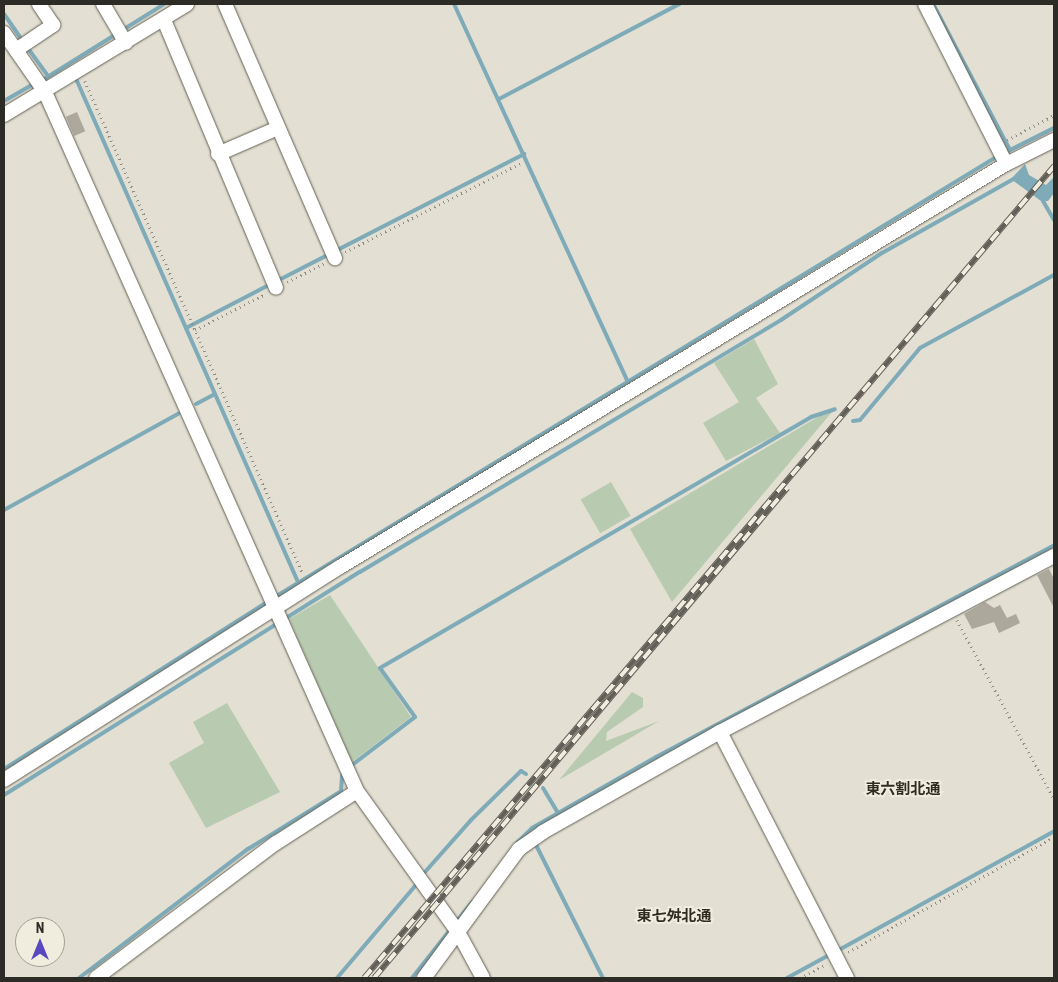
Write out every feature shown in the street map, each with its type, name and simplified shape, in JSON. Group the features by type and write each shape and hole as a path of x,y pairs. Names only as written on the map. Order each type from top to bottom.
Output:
{"street":[{"path":"22,46 53,25 39,4"},
{"path":"102,4 121,36"},
{"path":"4,114 40,84 80,71 121,36 164,20 187,4"},
{"path":"225,4 333,254"},
{"path":"925,4 1005,153"},
{"path":"164,20 218,154 274,284"},
{"path":"4,33 22,46 40,84 357,791 433,902 454,928 483,978"},
{"path":"218,154 278,128"},
{"path":"4,780 1005,153 1054,140"},
{"path":"424,978 454,928 519,849 720,732 1054,556"},
{"path":"720,732 847,978"},
{"path":"96,978 276,843 357,791"}],"path":[{"path":"80,71 301,571"},
{"path":"1005,153 1054,115"},
{"path":"194,328 333,254 523,162"},
{"path":"952,610 1054,799"},
{"path":"800,978 835,954 1054,838"}],"green space":[{"path":"754,339 778,384 756,398 780,433 726,461 703,423 739,402 714,363"},
{"path":"826,412 832,412 672,602 630,529"},
{"path":"611,482 630,516 600,533 581,499"},
{"path":"330,595 411,717 352,762 289,619"},
{"path":"632,692 643,698 643,707 607,732 606,741 659,721 559,780"},
{"path":"227,703 280,792 206,828 169,763 204,743 193,722"}],"water":[{"path":"1025,164 1029,175 1046,185 1054,177 1054,193 1048,201 1041,201 1011,179"}],"building":[{"path":"77,112 85,131 74,136 66,117"},
{"path":"1049,569 1054,579 1054,608 1037,575"},
{"path":"985,602 994,608 1000,605 1007,618 1016,614 1020,623 999,633 994,622 972,629 964,614"}],"waterway":[{"path":"41,81 164,4"},
{"path":"454,4 628,382"},
{"path":"499,99 679,4"},
{"path":"933,4 1010,150"},
{"path":"4,14 23,41"},
{"path":"27,47 48,76"},
{"path":"77,81 298,582"},
{"path":"4,101 34,84"},
{"path":"275,597 996,157 1054,128"},
{"path":"277,281 524,154"},
{"path":"4,795 360,572 781,320 882,253 1015,178"},
{"path":"1046,198 1043,201 1054,220"},
{"path":"853,421 860,420 920,348 1054,275"},
{"path":"186,328 271,284"},
{"path":"196,404 215,394"},
{"path":"352,765 415,717 380,668 811,417 835,409"},
{"path":"4,510 178,414"},
{"path":"517,843 532,828 656,757 1054,545"},
{"path":"4,769 269,601"},
{"path":"425,872 471,820 521,771 526,774"},
{"path":"79,978 248,849 341,791 342,775"},
{"path":"543,788 558,813"},
{"path":"837,951 1054,831"},
{"path":"536,845 603,978"},
{"path":"337,978 415,886"},
{"path":"412,978 472,902"},
{"path":"787,978 831,954"}],"railway":[{"path":"364,978 1054,166"},
{"path":"374,978 787,488"}],"district":[{"name":"東六割北通","path":"903,790"},
{"name":"東七舛北通","path":"674,917"}]}
